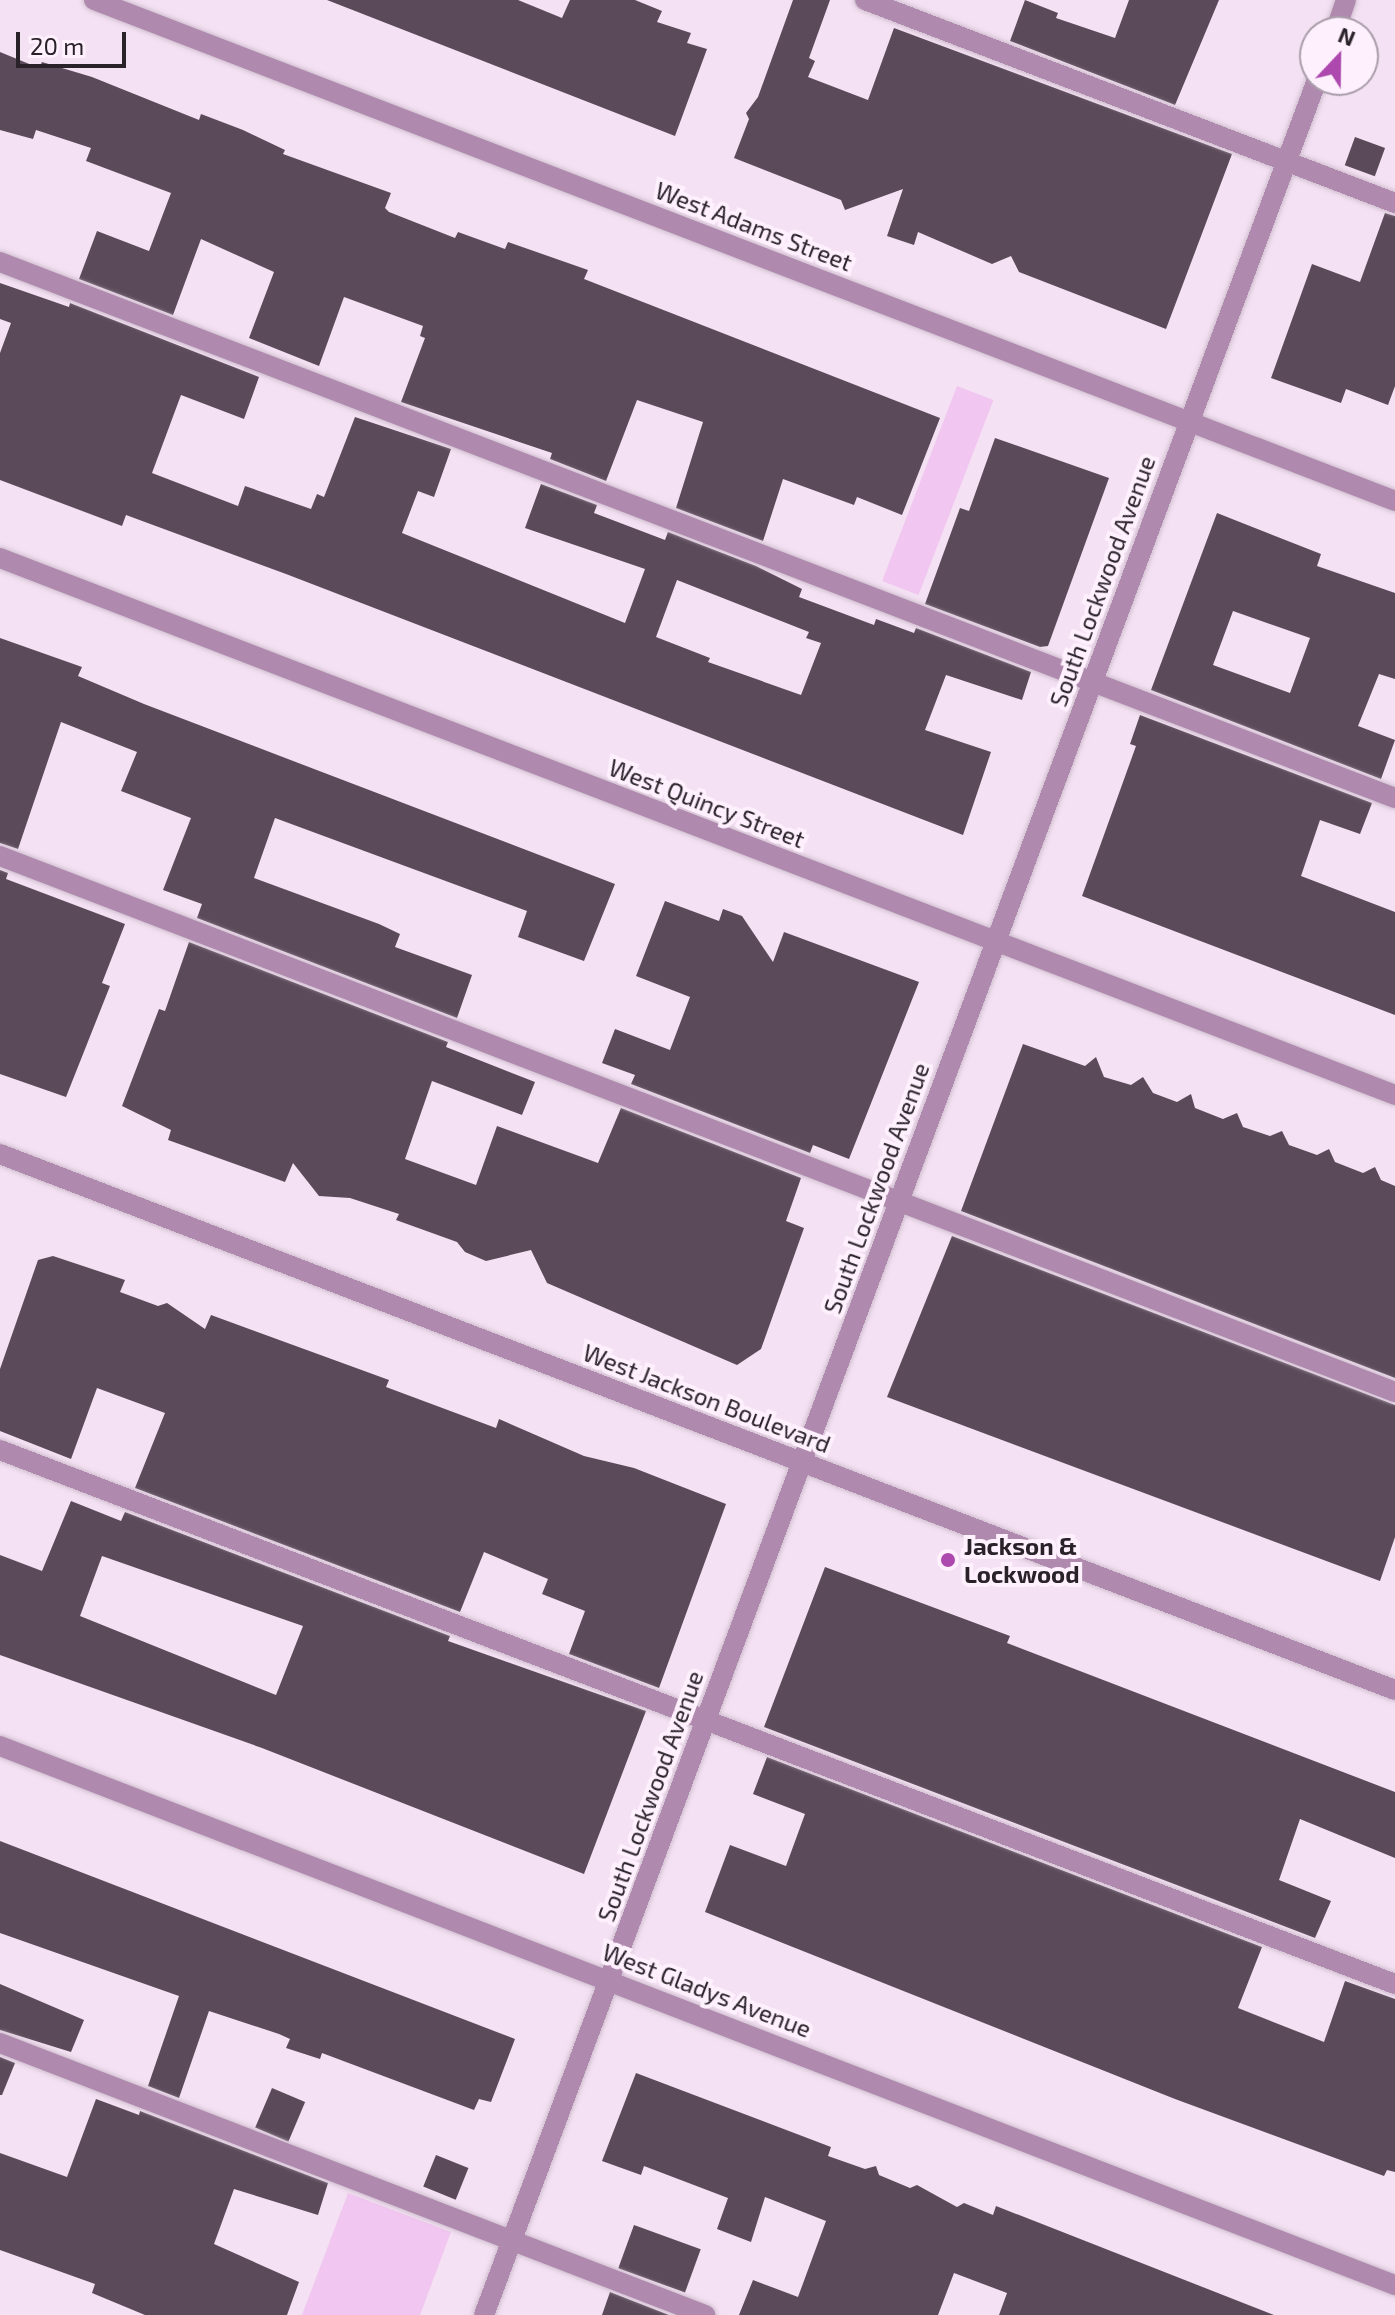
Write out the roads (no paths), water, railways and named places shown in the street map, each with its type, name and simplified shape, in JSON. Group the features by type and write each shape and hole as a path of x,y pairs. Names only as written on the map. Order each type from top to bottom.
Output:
{"street":[{"name":"West Adams Street","path":"94,0 1395,501"},
{"path":"865,0 1395,203"},
{"name":"South Lockwood Avenue","path":"484,2315 1311,96"},
{"path":"0,262 1395,798"},
{"name":"West Quincy Street","path":"0,558 1395,1095"},
{"path":"0,856 1395,1392"},
{"name":"West Jackson Boulevard","path":"0,1154 1395,1690"},
{"path":"0,1450 1395,1984"},
{"name":"West Gladys Avenue","path":"0,1746 1395,2285"},
{"path":"0,2043 705,2315"}],"place":[{"name":"Jackson & Lockwood","path":"948,1560"}]}
